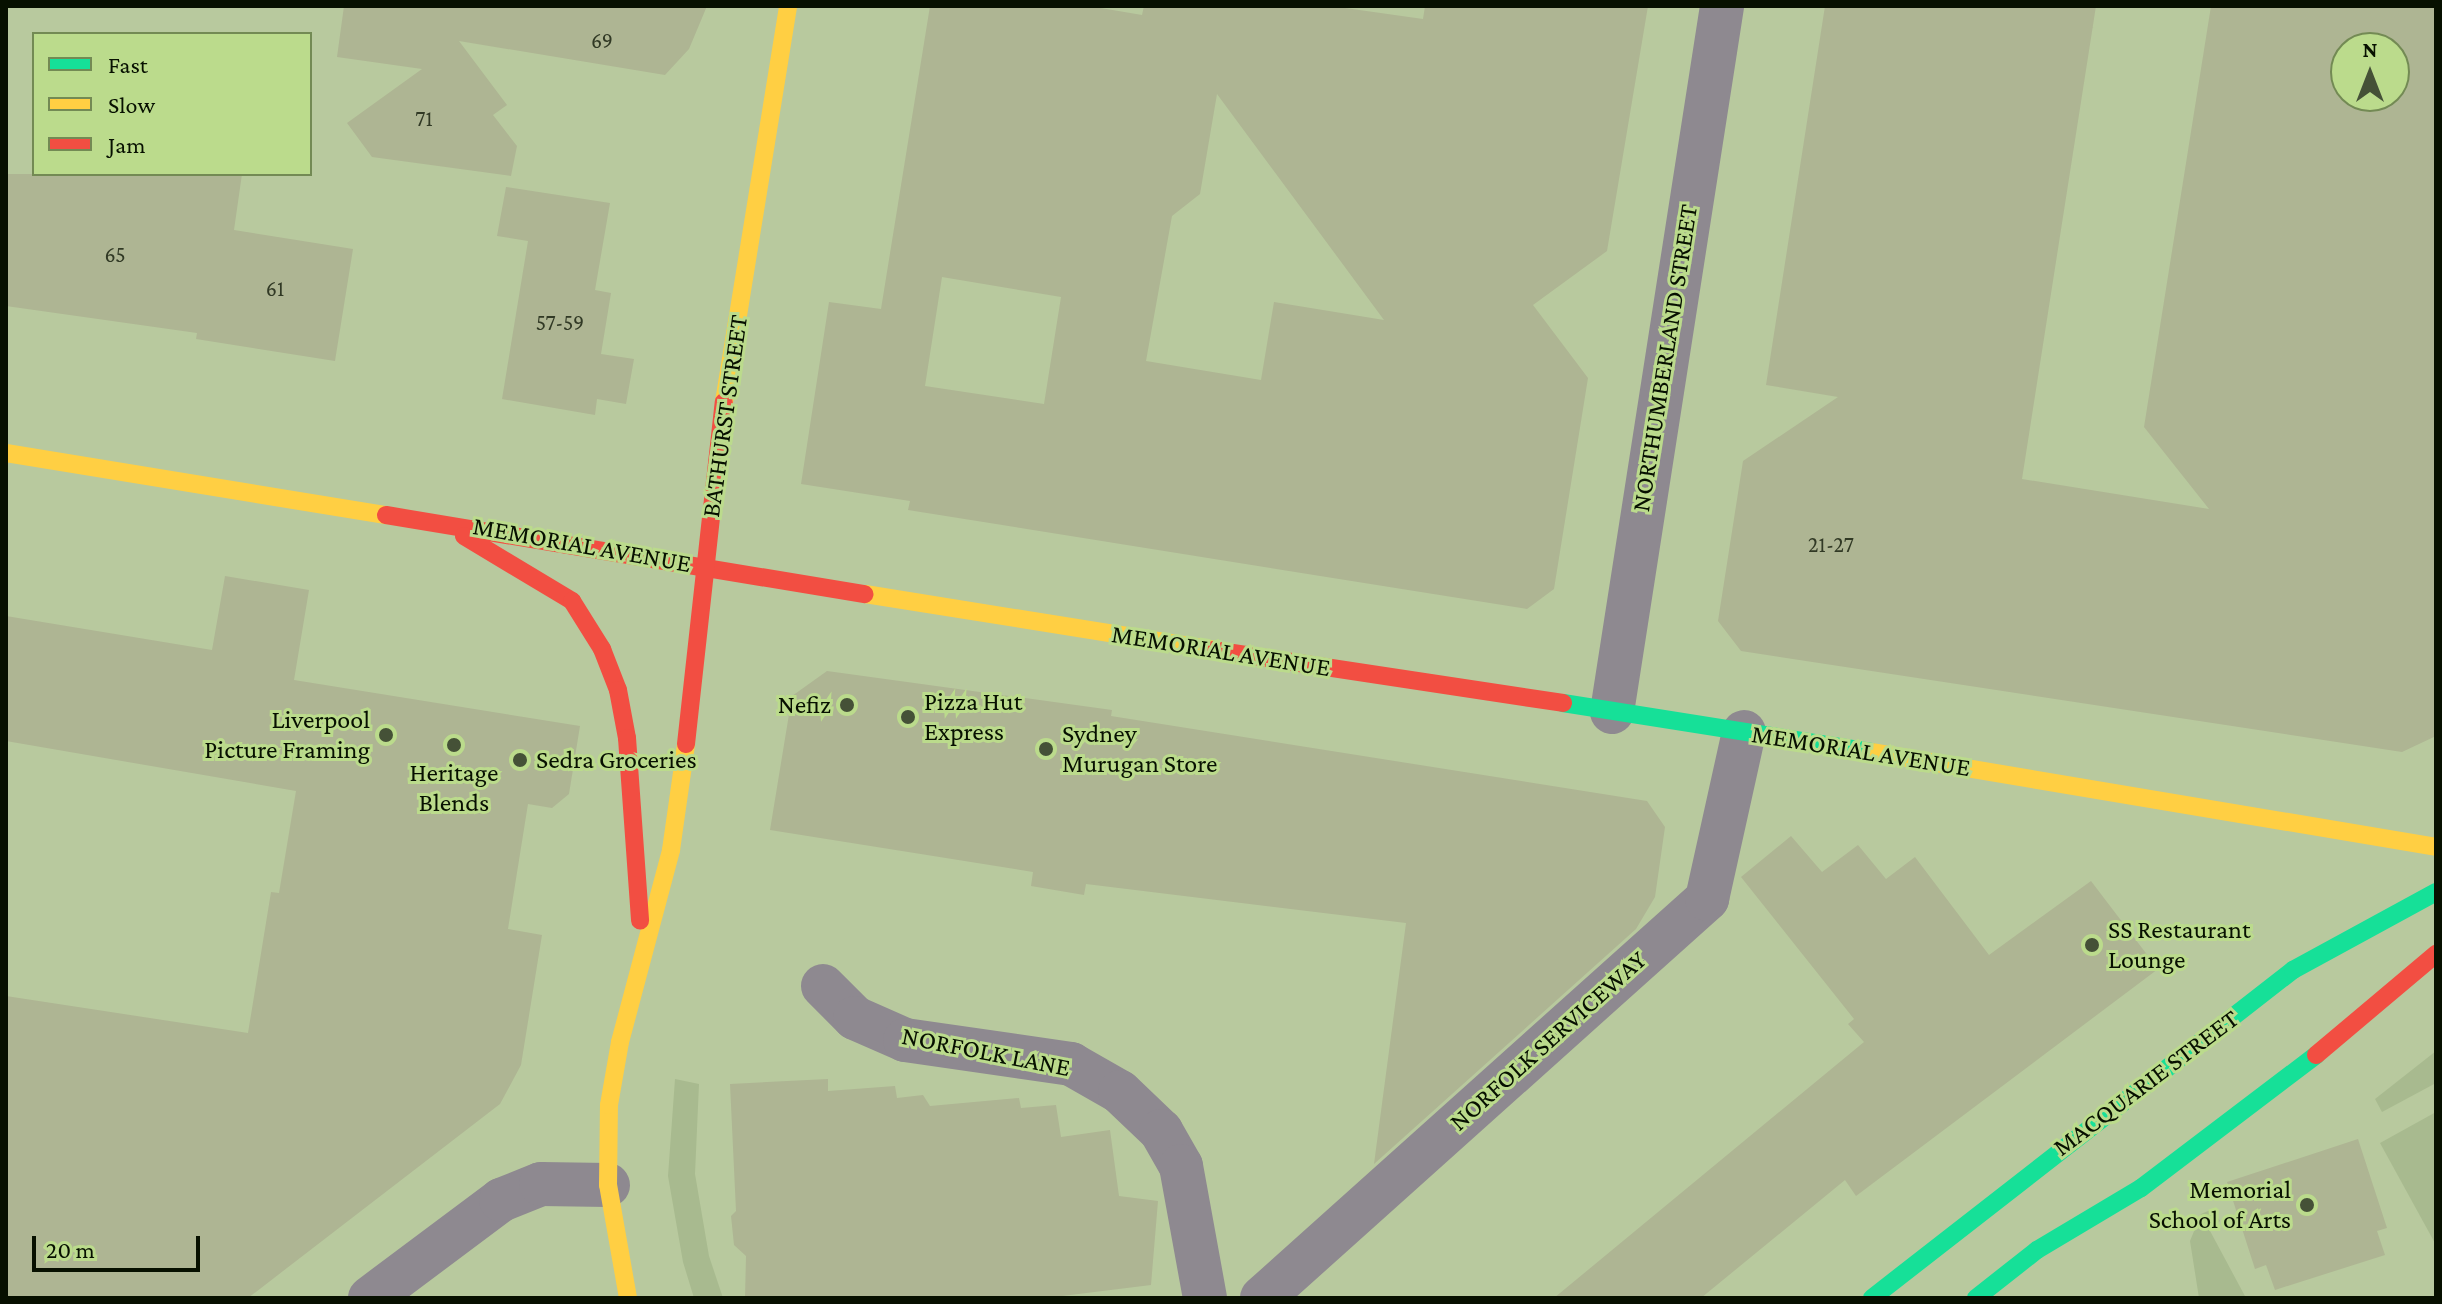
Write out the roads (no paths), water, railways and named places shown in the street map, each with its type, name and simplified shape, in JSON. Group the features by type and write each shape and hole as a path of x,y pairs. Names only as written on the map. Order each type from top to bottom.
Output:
{"street":[{"name":"BATHURST STREET","path":"628,1298 608,1185 609,1105 642,951 671,850 718,441 788,6"},
{"name":"NORTHUMBERLAND STREET","path":"1612,712 1722,6"},
{"name":"MEMORIAL AVENUE","path":"6,453 1744,732 2436,847"},
{"path":"434,520 572,601 602,649 618,690 627,738 642,951"},
{"name":"NORFOLK SERVICEWAY","path":"1262,1298 1707,899 1744,732"},
{"name":"MACQUARIE STREET","path":"1872,1298 2293,970 2436,892"},
{"path":"1976,1298 2037,1250 2141,1188 2367,1016 2436,954"},
{"name":"NORFOLK LANE","path":"823,986 855,1018 905,1040 1071,1064 1120,1092 1161,1131 1181,1166 1205,1298"},
{"path":"370,1298 501,1200 541,1184 608,1185"}],"place":[{"name":"Nefiz","path":"847,705"},
{"name":"Pizza Hut Express","path":"908,717"},
{"name":"Liverpool Picture Framing","path":"386,735"},
{"name":"Heritage Blends","path":"454,745"},
{"name":"Sydney Murugan Store","path":"1046,749"},
{"name":"Sedra Groceries","path":"520,760"},
{"name":"SS Restaurant Lounge","path":"2092,945"},
{"name":"Memorial School of Arts","path":"2307,1205"}]}
